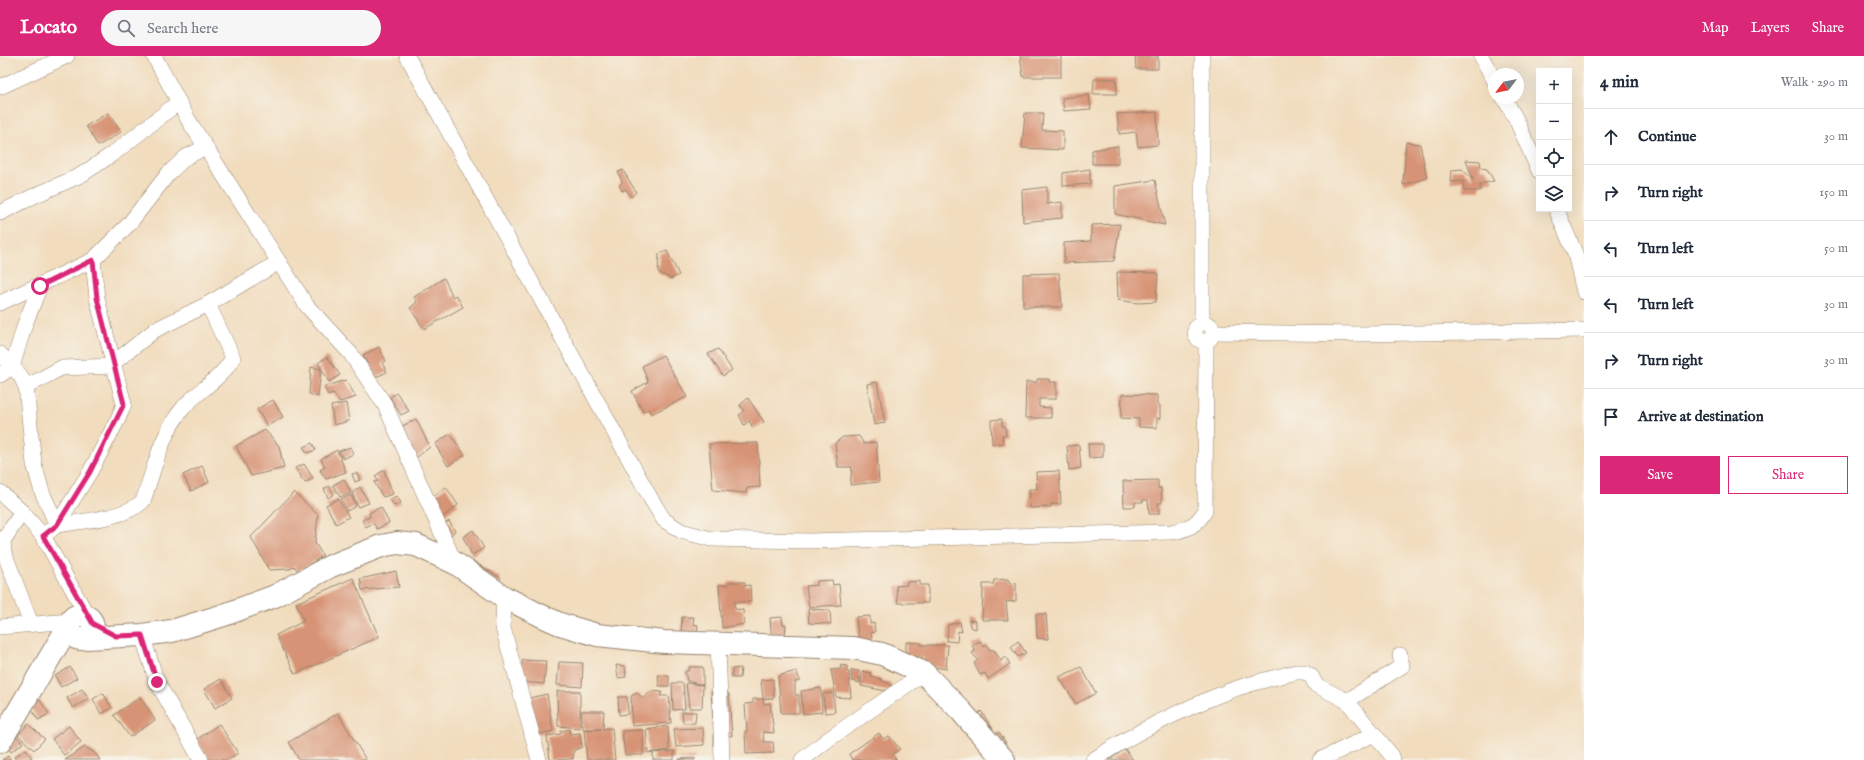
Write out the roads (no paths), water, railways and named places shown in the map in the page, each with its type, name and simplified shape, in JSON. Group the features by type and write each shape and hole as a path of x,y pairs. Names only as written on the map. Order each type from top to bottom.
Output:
{"street":[{"path":"0,87 67,56"},
{"path":"154,56 206,147 306,306 351,354 386,405 455,563"},
{"path":"407,56 664,520 681,531 712,539 808,541 1171,532 1184,530 1194,525 1205,511 1207,332 1202,56"},
{"path":"1480,56 1488,70"},
{"path":"0,213 81,175 114,153 179,102"},
{"path":"1507,104 1516,119 1536,164"},
{"path":"0,303 40,286 93,260 129,224 168,174 186,157 206,147"},
{"path":"1557,212 1575,253 1584,292"},
{"path":"43,536 57,525 90,472 124,404 97,298 93,260"},
{"path":"114,366 120,357 155,330 208,304 279,262"},
{"path":"6,371 40,286"},
{"path":"57,525 123,513 136,508 143,501 170,426 184,408 227,369 233,358 208,304"},
{"path":"1207,332 1360,334 1584,330"},
{"path":"0,354 6,371"},
{"path":"26,387 60,368 114,366"},
{"path":"6,371 20,375 26,387 34,464 42,492 57,525"},
{"path":"0,492 22,512 43,536 70,582 80,626"},
{"path":"22,512 3,541 4,552 31,624"},
{"path":"0,627 31,624 80,626 116,636 142,635 172,631 224,615 274,596 331,566 381,546 397,543 416,545 455,563 504,597 560,624 597,635 664,642 854,648 882,654 924,673 961,711 1004,760"},
{"path":"504,597 503,628 539,760"},
{"path":"0,742 51,654 80,626"},
{"path":"142,635 157,682 201,760"},
{"path":"718,644 722,760"},
{"path":"1347,701 1402,666 1400,655"},
{"path":"1093,760 1115,746 1171,716 1230,691 1296,672 1305,672 1311,676 1316,685 1347,701 1392,756 1393,760"},
{"path":"802,760 826,741 924,673"},
{"path":"1320,760 1374,734"}]}
